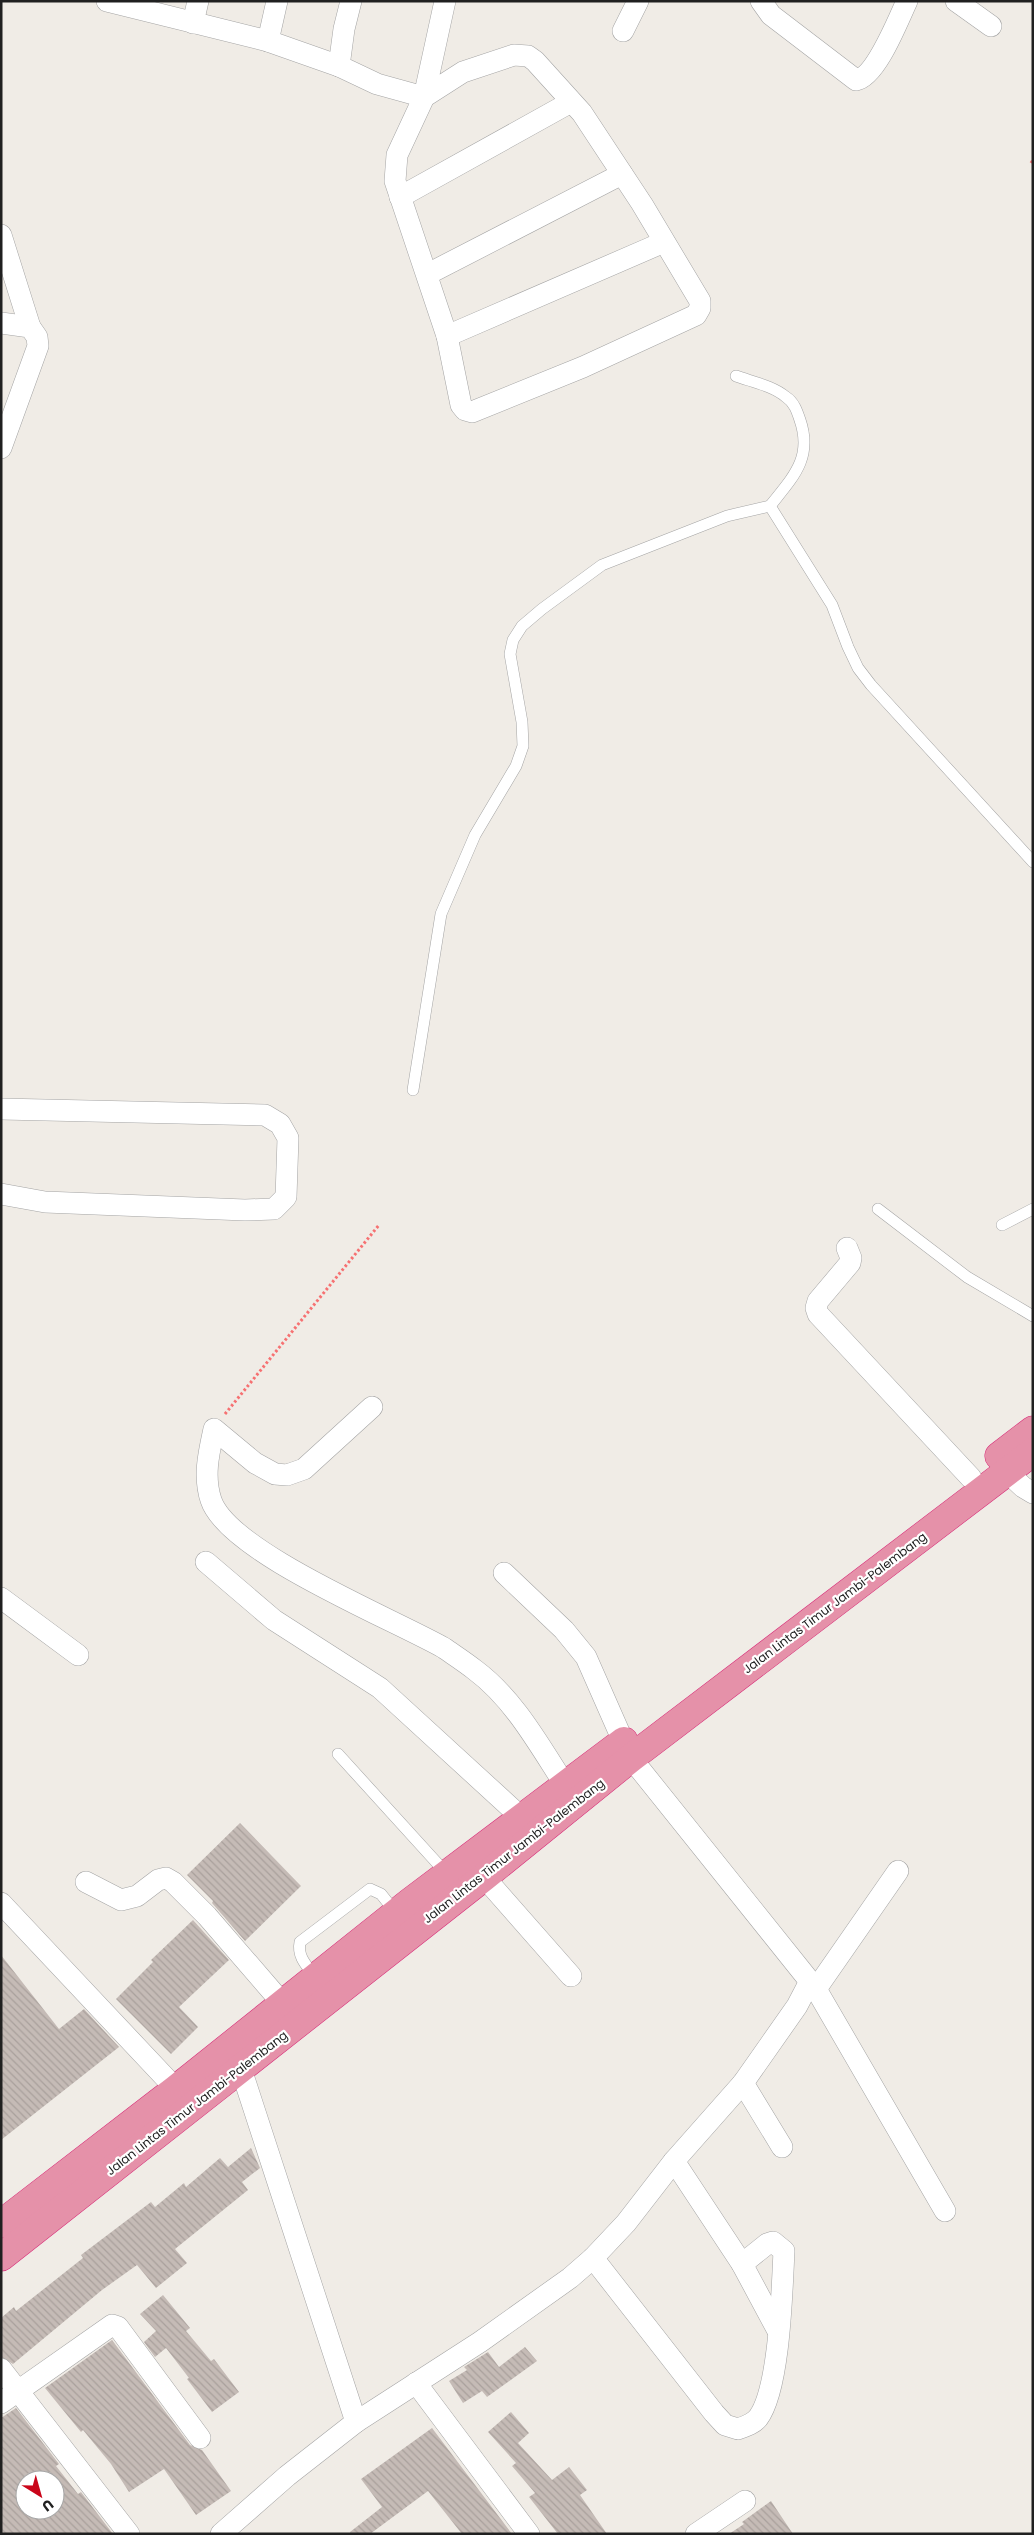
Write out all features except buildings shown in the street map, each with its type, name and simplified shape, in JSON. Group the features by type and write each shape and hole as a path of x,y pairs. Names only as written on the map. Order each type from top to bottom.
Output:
{"highway":[{"name":"Jalan Lintas Timur Jambi-Palembang","path":"1,2224 316,1978 377,1944 484,1877 627,1750 1033,1430"},
{"name":"Jalan Lintas Timur Jambi-Palembang","path":"1,2257 241,2069 377,1944 396,1913 565,1785 627,1750 1033,1452"}],"street":[{"path":"193,24 198,1"},
{"path":"268,41 277,1"},
{"path":"339,66 342,36 351,1"},
{"path":"113,2 193,24 268,41 339,66 377,84 424,97 463,72 521,54 536,61 582,113 700,301 700,308 696,315 583,367 472,412 465,410 460,405 447,336 428,274 395,181 398,155 424,97 445,1"},
{"path":"624,31 638,1"},
{"path":"761,1 771,15 856,80 863,79 874,67 908,1"},
{"path":"956,1 991,26"},
{"path":"400,197 571,102"},
{"path":"428,274 622,174"},
{"path":"1,235 30,327 37,337 38,346 1,448"},
{"path":"447,336 664,242"},
{"path":"1,323 30,327"},
{"path":"1,1109 265,1116 280,1124 288,1138 286,1197 274,1209 245,1210 45,1202 1,1194"},
{"path":"847,1248 851,1258 850,1263 818,1301 816,1308 818,1314 971,1478"},
{"path":"372,1407 304,1469 287,1475 275,1474 255,1463 214,1429 206,1468 211,1500 220,1516 241,1536 304,1577 444,1649 476,1671 501,1692 565,1785"},
{"path":"1007,1472 1023,1487 1033,1493"},
{"path":"206,1562 274,1620 380,1688 522,1818"},
{"path":"504,1573 564,1630 586,1657 627,1750 812,1986 945,2211"},
{"path":"1,1598 78,1655"},
{"path":"221,2534 287,2476 356,2422 563,2284 593,2258 643,2204 674,2161 743,2082 898,1871"},
{"path":"484,1877 571,1976"},
{"path":"86,1882 121,1900 137,1896 158,1880 166,1878 173,1882 207,1916 283,2004"},
{"path":"1,1903 176,2089"},
{"path":"241,2069 356,2422"},
{"path":"743,2082 782,2147"},
{"path":"674,2161 742,2264 778,2331"},
{"path":"593,2258 714,2413 729,2428 738,2429 750,2425 763,2409 773,2369 783,2296 784,2251 773,2242 767,2244 742,2264"},
{"path":"9,2397 112,2324 118,2327 200,2438"},
{"path":"1,2369 9,2397 129,2534"},
{"path":"416,2383 530,2534"},
{"path":"696,2534 745,2501"}],"lane":[{"path":"413,1090 441,914 475,835 516,766 523,746 522,722 510,654 513,640 522,626 602,565 727,516 770,506 795,475 804,455 804,433 796,408 787,397 772,389 736,376"},
{"path":"770,506 832,605 855,661 871,685 1033,862"},
{"path":"1002,1225 1033,1209"},
{"path":"878,1210 967,1277 1033,1316"},
{"path":"338,1754 447,1874"},
{"path":"316,1978 301,1958 300,1942 370,1889 381,1894 396,1913"}],"path":[{"path":"214,1429 248,1384 379,1225"}]}
